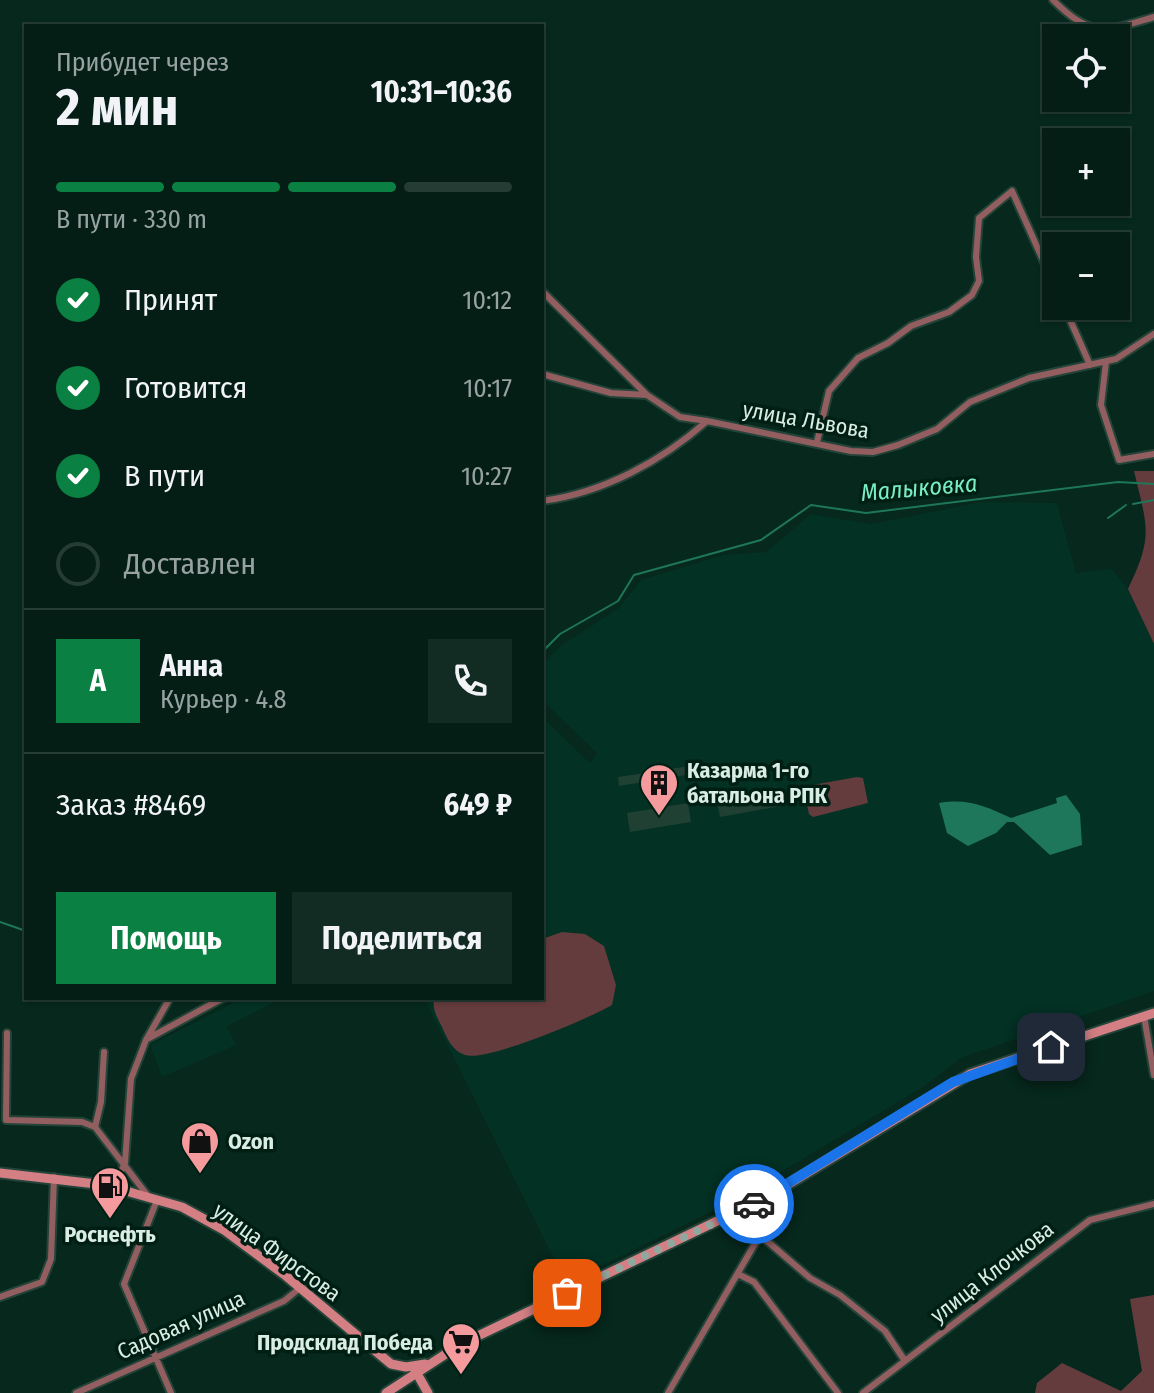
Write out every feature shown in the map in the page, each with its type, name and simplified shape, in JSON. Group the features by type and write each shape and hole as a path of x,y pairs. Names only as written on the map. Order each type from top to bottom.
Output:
{"main road":[{"path":"386,1393 425,1364 769,1196 970,1074 1149,1015"},
{"name":"улица Фирстова","path":"0,1173 54,1177 114,1187 182,1207 224,1230 300,1288 383,1358 415,1371"},
{"path":"415,1371 428,1393"}],"street":[{"path":"1053,0 1073,19 1105,31 1154,17"},
{"path":"817,442 829,391 858,358 888,343 911,326 949,312 972,295 979,281 979,218 1012,191 1042,258"},
{"name":"улица Львова","path":"544,293 647,395 680,417 873,452 937,429 970,402 1029,378 1116,359 1154,334"},
{"path":"1070,320 1090,365"},
{"path":"1106,362 1101,405 1119,460 1154,454"},
{"path":"544,375 611,393 647,395"},
{"path":"544,501 559,499 633,472 677,448 707,421"},
{"path":"114,1187 125,1163 131,1079 146,1040 169,1000"},
{"path":"146,1040 219,1000"},
{"path":"1149,1015 1154,1075"},
{"path":"7,1033 6,1120 82,1122 95,1127 153,1199 124,1284 171,1393"},
{"path":"95,1127 101,1102 104,1052"},
{"path":"0,1297 42,1282 51,1259 54,1177"},
{"path":"668,1393 760,1235 768,1216 769,1196"},
{"name":"улица Клочкова","path":"863,1393 1090,1220 1154,1204"},
{"path":"760,1235 810,1278 840,1295 885,1331 905,1361"},
{"path":"738,1274 754,1282 838,1393"},
{"name":"Садовая улица","path":"76,1393 284,1301 300,1288"}],"shaded area":[{"path":"1134,471 1154,471 1154,644 1128,589 1142,556 1146,531"},
{"path":"982,502 1057,503 1076,573 1112,569 1128,589 1154,644 1154,991 961,1058 923,1087 729,1203 566,1283 425,1000 544,1000 544,719 590,763 597,753 546,704 544,663 562,645 619,608 641,580 723,555 766,552 811,514 871,524"},
{"path":"863,778 868,803 813,817 809,814 804,791 807,786"},
{"path":"1066,795 1080,814 1082,845 1050,855 1014,822 1007,822 996,833 968,846 947,833 939,803 976,804 1011,818 1057,803 1056,798"},
{"path":"562,932 585,934 604,946 616,985 612,1005 562,1028 494,1052 465,1055 453,1047 437,1016 434,1000 544,1000 544,938"},
{"path":"239,1000 279,1000 227,1026 236,1045 162,1077 150,1045"},
{"path":"1154,1295 1154,1393 1035,1393 1037,1383 1062,1363 1121,1391 1142,1371 1130,1299"}],"building":[{"path":"696,765 698,773 619,786 618,777"},
{"path":"777,787 781,806 720,817 716,798"},
{"name":"Казарма 1-го батальона РПК","path":"688,803 691,822 630,832 627,813"}],"waterway":[{"name":"Малыковка","path":"544,650 560,634 618,601 634,575 761,540 811,505 866,513 1118,482 1154,484"},
{"path":"1133,504 1154,500"},
{"path":"1108,518 1126,505"},
{"name":"Малыковка","path":"0,922 24,930"}],"way so far":[{"path":"567,1293 754,1204"}],"place":[{"name":"Казарма 1-го батальона РПК","path":"659,817"},
{"name":"Ozon","path":"200,1175"},
{"name":"Роснефть","path":"110,1220"},
{"name":"Продсклад Победа","path":"461,1376"}],"route":[{"path":"754,1204 953,1082 1051,1047"}]}
